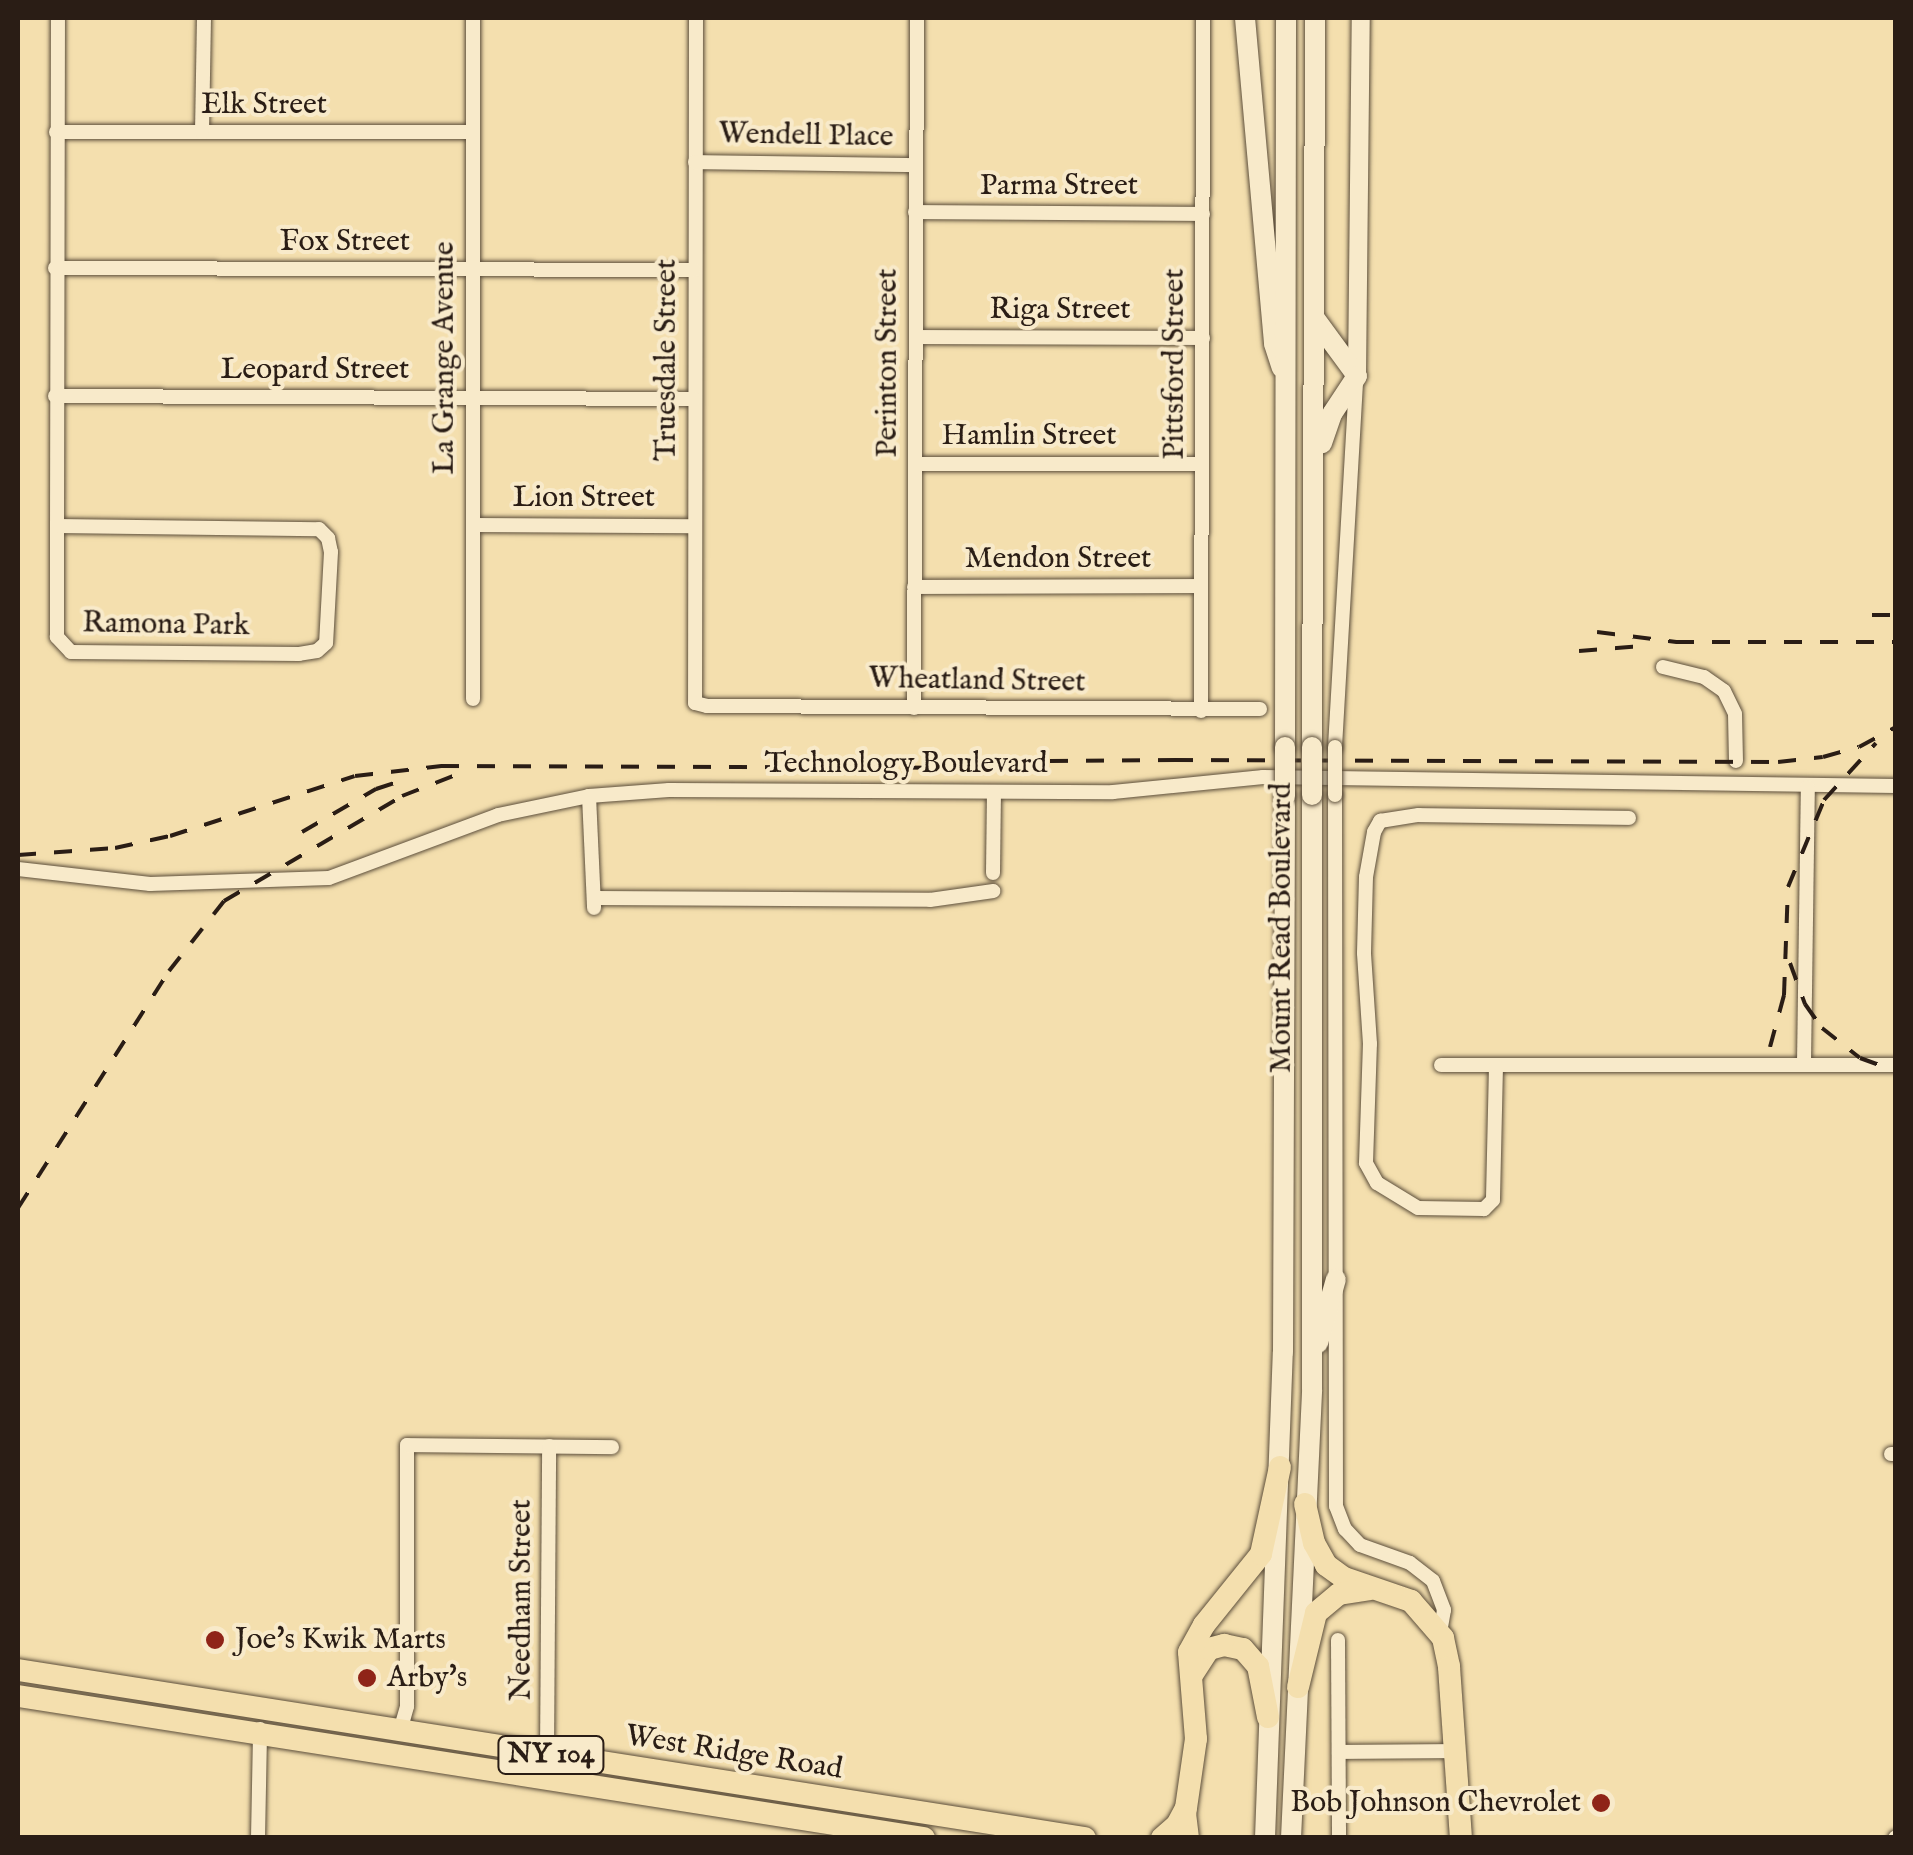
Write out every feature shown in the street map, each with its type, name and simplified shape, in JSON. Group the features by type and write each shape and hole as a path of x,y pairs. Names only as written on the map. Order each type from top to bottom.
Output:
{"highway":[{"path":"1188,1838 1186,1808 1196,1749 1191,1648 1261,1554 1280,1467"},
{"path":"1305,1504 1314,1543 1326,1565 1344,1578 1389,1591 1416,1604 1440,1633 1448,1661 1461,1838"},
{"path":"1298,1687 1306,1639 1320,1608 1352,1591 1389,1591"},
{"path":"1191,1688 1195,1667 1204,1653 1224,1645 1239,1647 1258,1666 1268,1717"},
{"name":"West Ridge Road","path":"18,1670 547,1754 973,1829 1086,1838"},
{"name":"West Ridge Road","path":"18,1696 924,1838"},
{"path":"1162,1838 1177,1825 1186,1808"}],"main road":[{"path":"1246,18 1274,344 1289,388"},
{"name":"Mount Read Boulevard","path":"1265,1838 1280,1467 1289,388 1286,18"},
{"name":"Mount Read Boulevard","path":"1292,1838 1312,1389 1314,18"},
{"path":"1315,485 1323,436 1356,376 1316,320"},
{"path":"1312,1389 1318,1342 1336,1278"}],"street":[{"path":"57,526 58,18"},
{"path":"202,132 204,18"},
{"name":"La Grange Avenue","path":"473,18 473,699"},
{"name":"Truesdale Street","path":"695,703 696,18"},
{"name":"Perinton Street","path":"914,708 916,18"},
{"name":"Pittsford Street","path":"1200,711 1203,18"},
{"name":"Mount Read Boulevard","path":"1362,18 1356,376 1335,746 1335,1492 1339,1519 1360,1545 1410,1563 1433,1581 1444,1610 1440,1633"},
{"name":"Elk Street","path":"56,132 472,132"},
{"name":"Wendell Place","path":"695,162 916,165"},
{"name":"Parma Street","path":"916,212 1203,214"},
{"name":"Fox Street","path":"55,268 694,270"},
{"name":"Riga Street","path":"916,337 1203,338"},
{"name":"Leopard Street","path":"55,396 694,399"},
{"name":"Hamlin Street","path":"916,464 1202,464"},
{"name":"Ramona Park","path":"57,526 319,530 328,538 331,552 326,643 317,651 299,654 70,652 57,637 57,526"},
{"name":"Lion Street","path":"473,526 694,526"},
{"name":"Mendon Street","path":"914,586 1201,586"},
{"path":"1662,667 1704,678 1724,691 1735,714 1736,761"},
{"name":"Wheatland Street","path":"695,703 1260,709"},
{"name":"Technology Boulevard","path":"18,869 150,884 329,878 498,815 589,796 668,790 1113,792 1263,778 1896,786"},
{"path":"1804,1064 1808,786"},
{"path":"993,873 994,793"},
{"path":"589,796 594,903 930,900 993,891"},
{"path":"1496,1066 1493,1200 1484,1209 1418,1208 1377,1184 1366,1163 1370,1044 1364,953 1366,877 1374,832 1380,822 1420,815 1628,818"},
{"path":"1441,1065 1896,1065"},
{"path":"400,1731 408,1706 407,1446 612,1446"},
{"name":"Needham Street","path":"547,1754 549,1446"},
{"path":"1338,1640 1339,1838"},
{"path":"258,1838 260,1708"},
{"path":"1338,1752 1455,1751"}],"railway":[{"path":"1872,615 1896,615"},
{"path":"1597,632 1676,642 1896,642"},
{"path":"1579,651 1642,646"},
{"path":"18,855 115,848 170,836 355,776 441,766 984,768 1050,761 1175,760 1778,762 1823,757 1859,747 1896,727"},
{"path":"1770,1047 1784,995 1788,887 1824,800 1876,743"},
{"path":"18,1208 169,971 224,901 402,796 458,774"},
{"path":"302,832 376,789 409,778"},
{"path":"1790,963 1805,1004 1822,1028 1860,1058 1896,1071"}],"place":[{"name":"Joe's Kwik Marts","path":"215,1640"},
{"name":"Arby's","path":"367,1678"},
{"name":"Bob Johnson Chevrolet","path":"1601,1803"}]}
